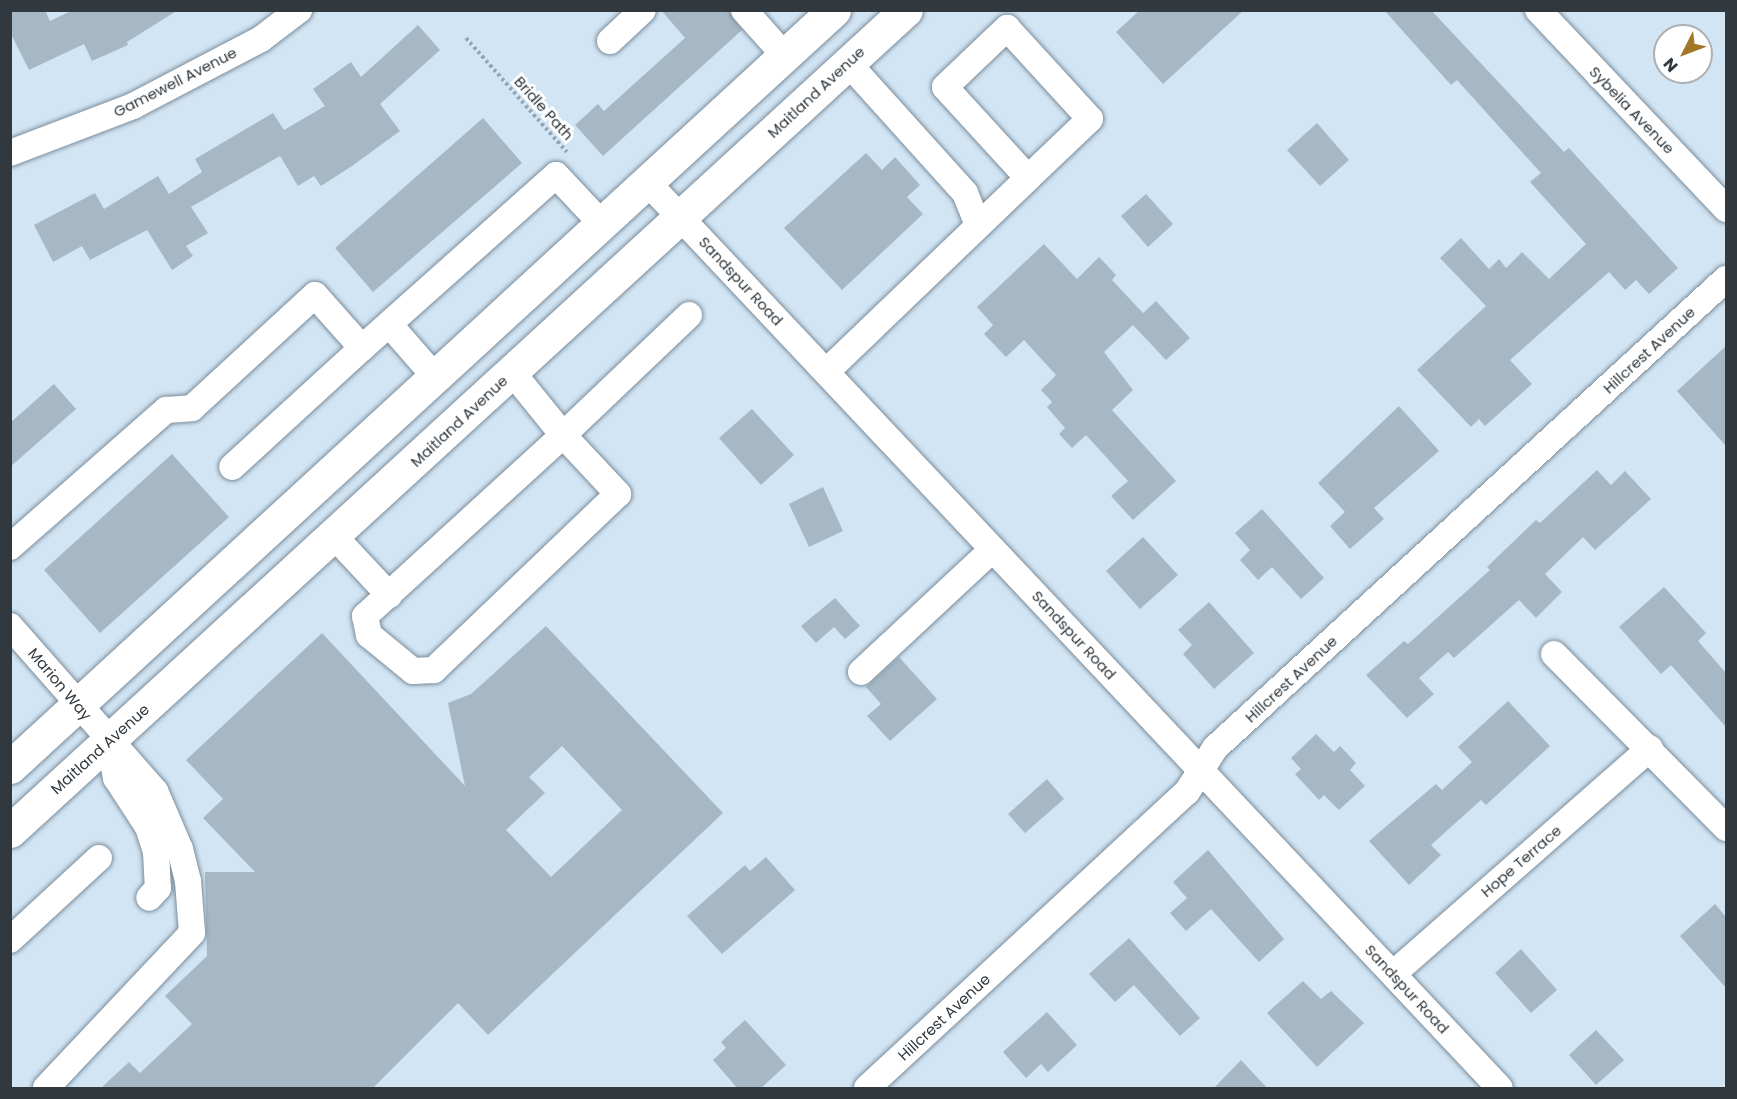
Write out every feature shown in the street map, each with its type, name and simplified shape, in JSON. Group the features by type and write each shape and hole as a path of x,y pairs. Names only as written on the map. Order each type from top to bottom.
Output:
{"main road":[{"path":"10,767 834,10"},
{"name":"Maitland Avenue","path":"10,831 906,10"}],"street":[{"name":"Gamewell Avenue","path":"10,153 133,106 261,39 299,10"},
{"path":"610,41 643,10"},
{"path":"744,10 785,56"},
{"name":"Sybelia Avenue","path":"1538,10 1726,209"},
{"path":"826,372 1090,119 1007,28 945,87 1028,178"},
{"path":"848,63 965,192 978,226"},
{"path":"232,467 556,175 602,224"},
{"name":"Sandspur Road","path":"647,182 1500,1089"},
{"name":"Hillcrest Avenue","path":"867,1089 1187,792 1215,748 1726,279"},
{"path":"10,547 166,410 192,408 315,295 362,348"},
{"path":"512,372 563,435 618,494 434,670 413,671 369,635 365,616 563,435 689,315"},
{"path":"389,324 435,377"},
{"path":"334,536 389,595"},
{"path":"861,672 993,549"},
{"name":"Marion Way","path":"10,626 79,704 109,742 155,791 171,826 188,881 192,933 66,1062 46,1089"},
{"path":"1554,654 1650,748 1726,828"},
{"path":"109,742 116,778 147,827 156,852 158,888 149,898"},
{"name":"Hope Terrace","path":"1393,974 1650,748"},
{"path":"10,940 99,858"}],"path":[{"name":"Bridle Path","path":"466,38 574,159"}],"building":[{"path":"10,10 45,10 50,21 73,10 178,10 127,42 128,45 92,61 84,44 29,70 10,32"},
{"path":"661,10 728,10 742,30 603,156 575,125 598,104 604,111 685,38"},
{"path":"1140,10 1244,10 1163,84 1116,32"},
{"path":"1384,10 1431,10 1564,152 1569,148 1678,268 1649,294 1636,280 1625,290 1609,272 1510,360 1532,384 1485,426 1479,419 1471,427 1417,370 1486,306 1440,258 1461,238 1489,269 1499,259 1506,268 1522,252 1549,279 1586,244 1530,182 1541,173 1457,80 1451,85"},
{"path":"418,25 440,50 380,104 400,131 352,166 321,186 314,176 298,186 280,156 191,207 208,233 186,246 193,256 172,270 147,230 90,260 82,246 53,262 34,225 95,193 104,209 158,176 169,194 202,172 195,159 273,113 284,130 325,106 313,89 351,62 361,77"},
{"path":"483,118 522,163 373,292 335,248"},
{"path":"1317,123 1349,160 1320,186 1287,150"},
{"path":"866,153 882,170 895,157 920,185 907,197 923,214 842,290 784,228"},
{"path":"1146,194 1173,224 1148,247 1121,216"},
{"path":"1044,244 1077,279 1099,257 1116,275 1112,280 1143,313 1156,301 1190,338 1166,360 1133,325 1104,352 1133,390 1112,410 1176,481 1133,520 1111,496 1128,481 1086,435 1072,448 1059,434 1065,428 1047,407 1052,402 1041,390 1056,375 1024,340 1006,357 984,334 993,325 977,307"},
{"path":"1726,346 1726,446 1677,391"},
{"path":"54,384 76,409 10,467 10,423"},
{"path":"1399,406 1439,451 1374,508 1384,519 1350,549 1330,526 1345,512 1318,483"},
{"path":"752,409 794,455 761,485 719,438"},
{"path":"172,454 229,517 100,633 44,570"},
{"path":"1597,470 1611,485 1625,471 1651,499 1595,550 1583,537 1545,574 1562,592 1536,618 1519,600 1454,658 1448,652 1419,678 1434,694 1407,718 1366,675 1404,641 1408,644 1490,570 1487,567 1536,520 1540,523"},
{"path":"823,487 843,531 809,547 789,504"},
{"path":"1262,509 1324,578 1301,599 1272,567 1258,580 1240,560 1250,550 1235,533"},
{"path":"1143,537 1178,575 1140,609 1106,571"},
{"path":"1664,587 1706,633 1698,641 1726,673 1726,727 1671,665 1661,674 1619,627"},
{"path":"835,598 860,626 845,639 834,627 816,643 801,626"},
{"path":"1209,602 1254,653 1214,689 1183,654 1192,645 1178,630"},
{"path":"546,626 723,813 488,1035 458,1003 372,1089 100,1089 129,1062 140,1073 192,1024 165,996 207,956 205,872 255,872 203,818 223,799 186,760 322,633 465,786 448,703 471,694","holes":["562,746 622,810 551,877 506,830 545,793 529,777"]},
{"path":"899,657 937,699 890,741 867,716 881,704 866,687"},
{"path":"1508,701 1550,746 1486,805 1481,800 1431,845 1441,855 1409,885 1369,841 1436,784 1442,790 1472,762 1458,747"},
{"path":"1316,734 1334,752 1340,746 1356,763 1350,770 1365,786 1339,810 1324,795 1319,800 1295,774 1301,769 1291,758"},
{"path":"1047,779 1064,799 1025,833 1008,814"},
{"path":"1208,850 1284,939 1259,962 1211,909 1186,931 1170,913 1187,898 1173,882"},
{"path":"766,857 795,890 722,954 687,916 745,865 750,871"},
{"path":"1715,904 1726,917 1726,988 1680,936"},
{"path":"1129,938 1200,1018 1180,1036 1134,985 1115,1002 1089,974"},
{"path":"1521,949 1557,990 1531,1013 1495,973"},
{"path":"1303,981 1321,999 1331,991 1364,1023 1317,1067 1267,1013"},
{"path":"1047,1012 1077,1045 1048,1072 1041,1064 1026,1078 1003,1052"},
{"path":"745,1020 786,1065 760,1089 738,1089 713,1060 726,1048 721,1042"},
{"path":"1596,1030 1624,1060 1596,1085 1569,1055"},
{"path":"1241,1060 1268,1089 1213,1089"}]}
